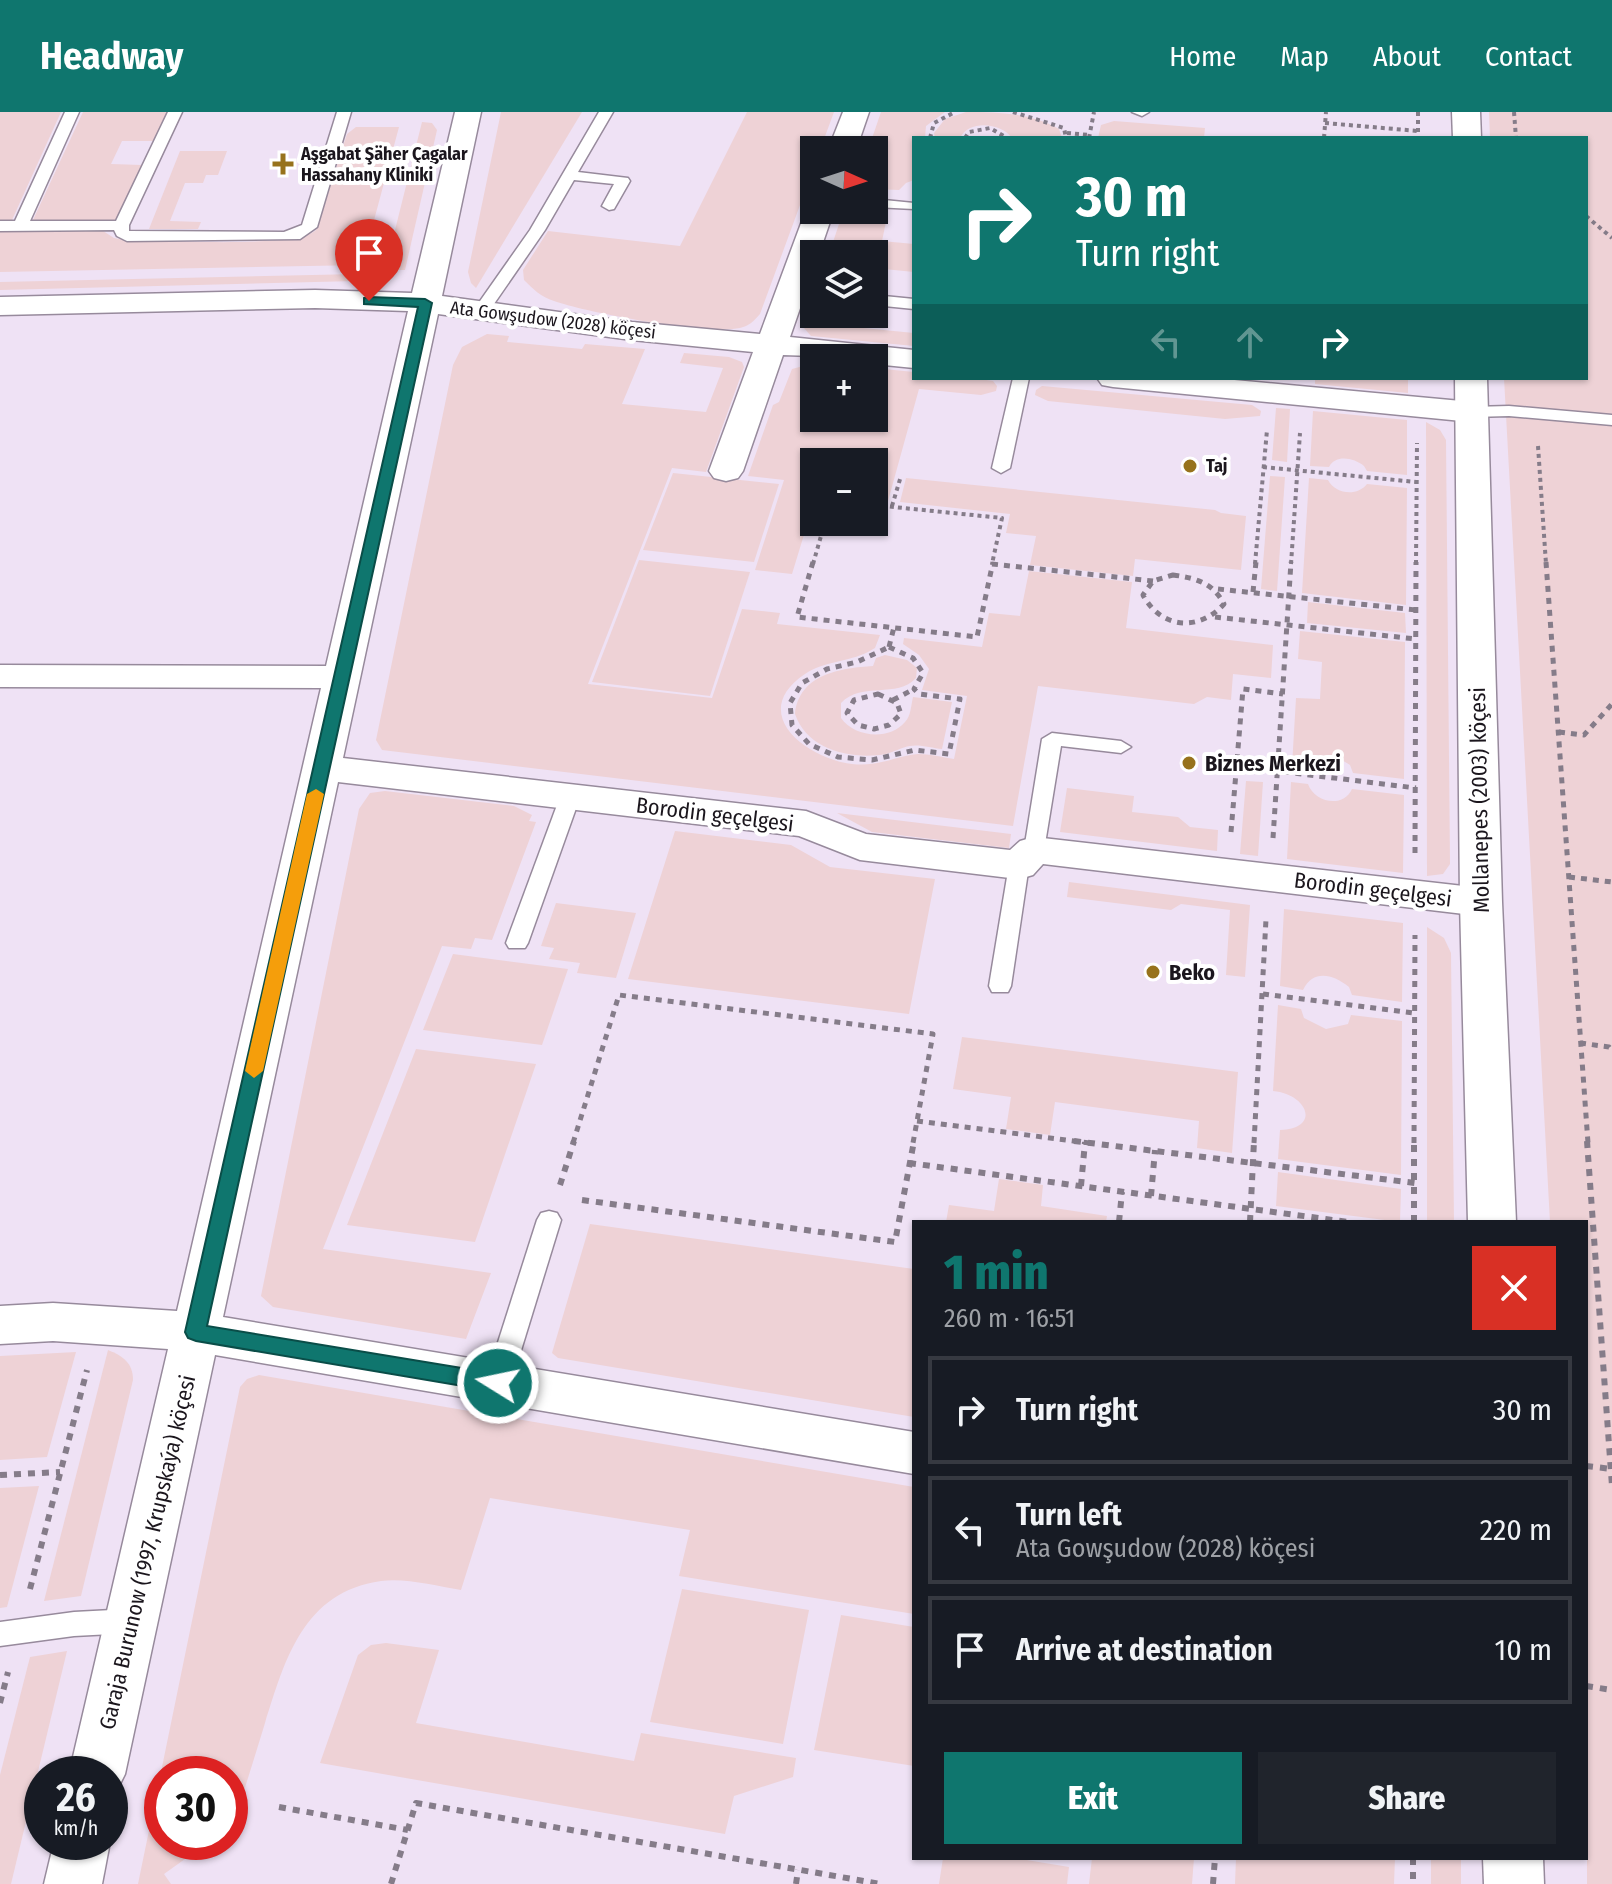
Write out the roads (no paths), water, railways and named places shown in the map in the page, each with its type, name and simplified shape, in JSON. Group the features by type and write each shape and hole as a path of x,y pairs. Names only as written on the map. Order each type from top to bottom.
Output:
{"street":[{"name":"Garaja Burunow (1997, Krupskaýa) köçesi","path":"101,1756 468,112"},
{"path":"847,136 856,112"},
{"path":"1466,112 1467,136"},
{"path":"726,471 815,224"},
{"name":"Ata Gowşudow (2028) köçesi","path":"0,306 315,299 425,303 772,346 912,359"},
{"path":"1155,380 1472,395"},
{"name":"Mollanepes (2003) köçesi","path":"1472,395 1481,902 1492,1220"},
{"path":"0,676 342,677"},
{"name":"Borodin geçelgesi","path":"321,768 806,824 860,847 1026,858 1481,902"},
{"path":"0,1325 53,1322 196,1332 912,1453"},
{"path":"73,1884 78,1860"},
{"path":"1513,1860 1514,1884"}],"lane":[{"path":"20,226 72,112"},
{"path":"175,112 121,225 122,233 127,236 284,237 304,232 309,227 344,112"},
{"path":"481,311 537,230 606,112"},
{"path":"569,175 623,181 609,206"},
{"path":"888,204 910,206"},
{"path":"0,226 121,225"},
{"path":"888,301 912,304"},
{"path":"1001,468 1021,380"},
{"path":"1472,395 1535,413 1612,420"},
{"path":"1000,986 1052,739 1121,747"},
{"path":"517,943 570,797"},
{"path":"498,1383 549,1220"},
{"path":"9,1633 74,1624 131,1621"}],"place":[{"name":"Aşgabat Şäher Çagalar Hassahany Kliniki","path":"283,164"},
{"name":"Taj","path":"1190,466"},
{"name":"Biznes Merkezi","path":"1189,763"},
{"name":"Beko","path":"1153,972"}]}
